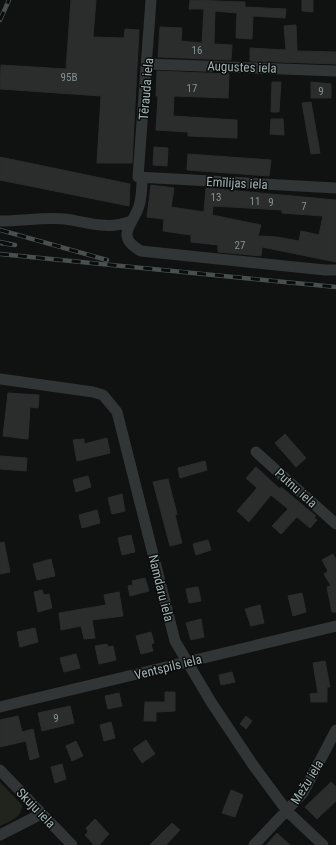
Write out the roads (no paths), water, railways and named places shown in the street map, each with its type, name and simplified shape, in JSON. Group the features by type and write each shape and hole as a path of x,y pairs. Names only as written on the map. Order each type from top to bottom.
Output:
{"street":[{"name":"Tērauda iela","path":"129,222 139,205 151,0"},
{"name":"Augustes iela","path":"148,64 336,71"},
{"name":"Emīlijas iela","path":"140,177 336,188"},
{"path":"0,221 65,219 106,226 129,222 127,238 131,246 141,250 294,267 336,270"},
{"name":"Namdaru iela","path":"0,379 93,392 103,396 117,412 174,641 253,765 288,811 323,845"},
{"name":"Putnu iela","path":"256,452 336,524"},
{"name":"Ventspils iela","path":"0,707 336,626"},
{"name":"Mežu iela","path":"254,845 288,811 303,793 336,730"},
{"name":"Skuju iela","path":"0,770 72,845"},
{"path":"0,835 41,814"}],"railway":[{"path":"0,20 9,0"},
{"path":"0,230 107,260"},
{"path":"0,242 15,245 0,243"},
{"path":"0,254 336,287"}]}
